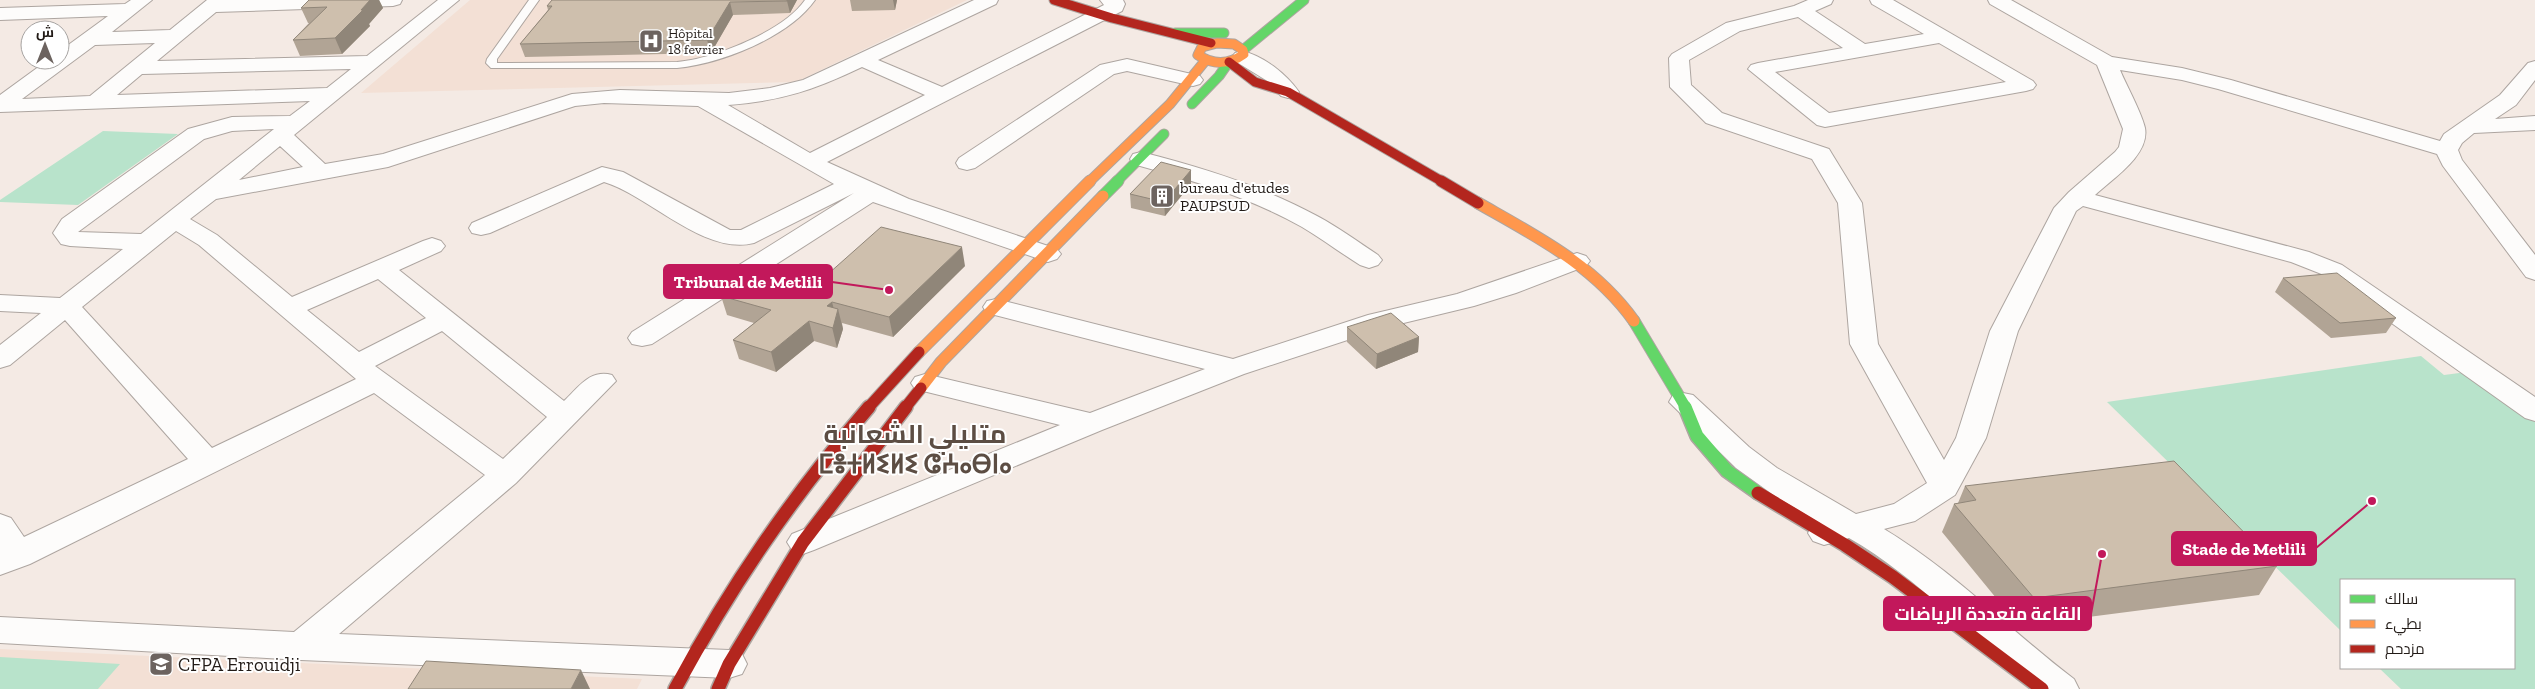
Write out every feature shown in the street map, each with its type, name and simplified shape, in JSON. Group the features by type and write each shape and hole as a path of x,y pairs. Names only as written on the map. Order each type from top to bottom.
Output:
{"main road":[{"path":"1054,0 1104,8 1119,19 1211,43 1234,55"},
{"path":"1175,33 1206,34 1243,31 1285,0"},
{"path":"1104,8 1111,24 1201,56 1234,55 1304,0"},
{"path":"1186,111 1219,76 1234,55 1243,31"},
{"path":"682,675 718,609 786,511 850,430 913,357 1023,245 1193,80 1202,47 1211,43"},
{"path":"1288,92 1577,261 1599,279 1626,309 1683,402"},
{"path":"724,676 803,542 942,362 1173,124"},
{"path":"1839,529 1921,597 2042,689"}],"street":[{"path":"96,101 215,3 393,0"},
{"path":"0,359 450,0"},
{"path":"208,193 388,160 572,100 597,96 703,100 785,92 810,84 989,0"},
{"path":"1824,0 1801,10 1733,28 1679,58 1681,87 1714,118 1821,154 1850,203 1864,344 1944,487"},
{"path":"1879,0 2026,86 1825,120 1758,69 1941,37"},
{"path":"1997,0 2106,62 2182,74 2224,84 2447,150"},
{"path":"0,14 137,5"},
{"path":"0,105 137,5"},
{"path":"810,162 943,95 1104,8"},
{"path":"1801,10 1861,51"},
{"path":"90,39 175,36"},
{"path":"1234,55 1276,78 1288,92"},
{"path":"862,60 943,95"},
{"path":"137,68 373,62"},
{"path":"1839,529 1904,513 1944,487 1971,438 2004,331 2066,208 2123,157 2133,139 2134,129 2106,62"},
{"path":"967,163 1107,69 1127,65 1193,80"},
{"path":"2535,66 2508,100 2472,127 2452,139 2447,150 2452,161 2527,254 2535,272"},
{"path":"0,105 333,94"},
{"path":"703,100 810,162 862,188 934,216 1048,254"},
{"path":"2472,127 2535,123"},
{"path":"147,242 70,239 64,233 71,224 196,134 211,126 229,124 288,129 320,171"},
{"path":"1141,159 1205,176 1255,195 1303,218 1369,260"},
{"path":"481,228 602,174 615,178 725,237 736,240 757,233 862,188"},
{"path":"642,338 862,188"},
{"path":"2077,198 2300,257 2333,270 2535,411"},
{"path":"174,220 208,240 366,372 505,475"},
{"path":"289,308 432,246"},
{"path":"803,542 1092,423 1234,368 1378,321 1465,300 1577,261"},
{"path":"381,268 565,417"},
{"path":"0,302 67,306 208,462"},
{"path":"996,307 1234,368"},
{"path":"0,526 9,559 208,462 366,372 444,320"},
{"path":"301,646 505,475 602,381"},
{"path":"926,383 1092,423"},
{"path":"1683,402 1706,420 1747,461 1839,529 1928,576 2061,689"},
{"path":"0,630 301,646 682,675 724,676"}],"lane":[{"path":"534,0 492,59 491,63 495,66 677,65 696,63 727,54 789,21 801,14 810,0"}],"shaded area":[{"name":"Hôpital 18 fevrier","path":"470,0 967,0 796,82 361,93"},
{"name":"CFPA Errouidji","path":"0,649 642,679 637,689 0,689"}],"green space":[{"path":"103,131 178,134 78,205 0,202 0,200"},
{"path":"2421,356 2444,375 2467,372 2535,422 2535,689 2401,689 2380,669 2515,669 2515,579 2340,579 2340,630 2107,402"},
{"path":"0,657 120,664 98,689 0,689"}],"building":[{"path":"309,0 370,0 361,10 363,10 335,38 293,40 327,7 301,8"},
{"path":"552,0 787,1 730,2 707,40 520,44 552,6 547,6"},
{"path":"1161,162 1191,170 1164,202 1130,194"},
{"path":"881,227 962,247 889,317 832,302 827,306 838,309 833,328 809,321 771,352 733,340 771,310 721,296 740,281 801,298"},
{"path":"2337,273 2396,318 2340,323 2283,278"},
{"path":"1391,313 1419,337 1377,354 1347,327"},
{"path":"2174,461 2277,566 2034,598 1954,504 1976,500 1965,486"},
{"path":"426,661 581,670 571,689 408,689"}],"traffic: fast":[{"path":"1243,50 1304,0"},
{"path":"1175,33 1224,33"},
{"path":"1192,104 1219,76 1228,63"},
{"path":"1103,196 1164,134"},
{"path":"1634,321 1683,402 1697,436 1727,471 1758,493"}],"traffic: slow":[{"path":"1217,43 1234,44 1243,50 1244,54 1233,61 1221,63 1203,59 1198,55 1202,47 1217,43"},
{"path":"919,352 1025,244 1170,104 1205,61"},
{"path":"921,388 941,362 1103,196"},
{"path":"1478,203 1543,239 1584,267 1620,301 1634,321"}],"traffic: jam":[{"path":"1054,0 1112,18 1211,43"},
{"path":"1229,62 1255,82 1288,92 1478,203"},
{"path":"675,689 709,628 764,539 806,483 873,403 919,352"},
{"path":"718,689 729,664 803,542 921,388"},
{"path":"1758,493 1845,545 1893,577 2042,689"}],"place":[{"name":"Hôpital 18 fevrier","path":"651,41"},
{"name":"bureau d'etudes PAUPSUD","path":"1162,196"},
{"name":"Tribunal de Metlili","path":"889,290"},
{"name":"Stade de Metlili","path":"2372,501"},
{"name":"القاعة متعددة الرياضات","path":"2102,554"},
{"name":"CFPA Errouidji","path":"161,664"}],"district":[{"name":"متليلي الشعانبة ⵎⴻⵜⵍⵉⵍⵉ ⵛⵄⴰⴱⵏⴰ","path":"915,448"}]}
